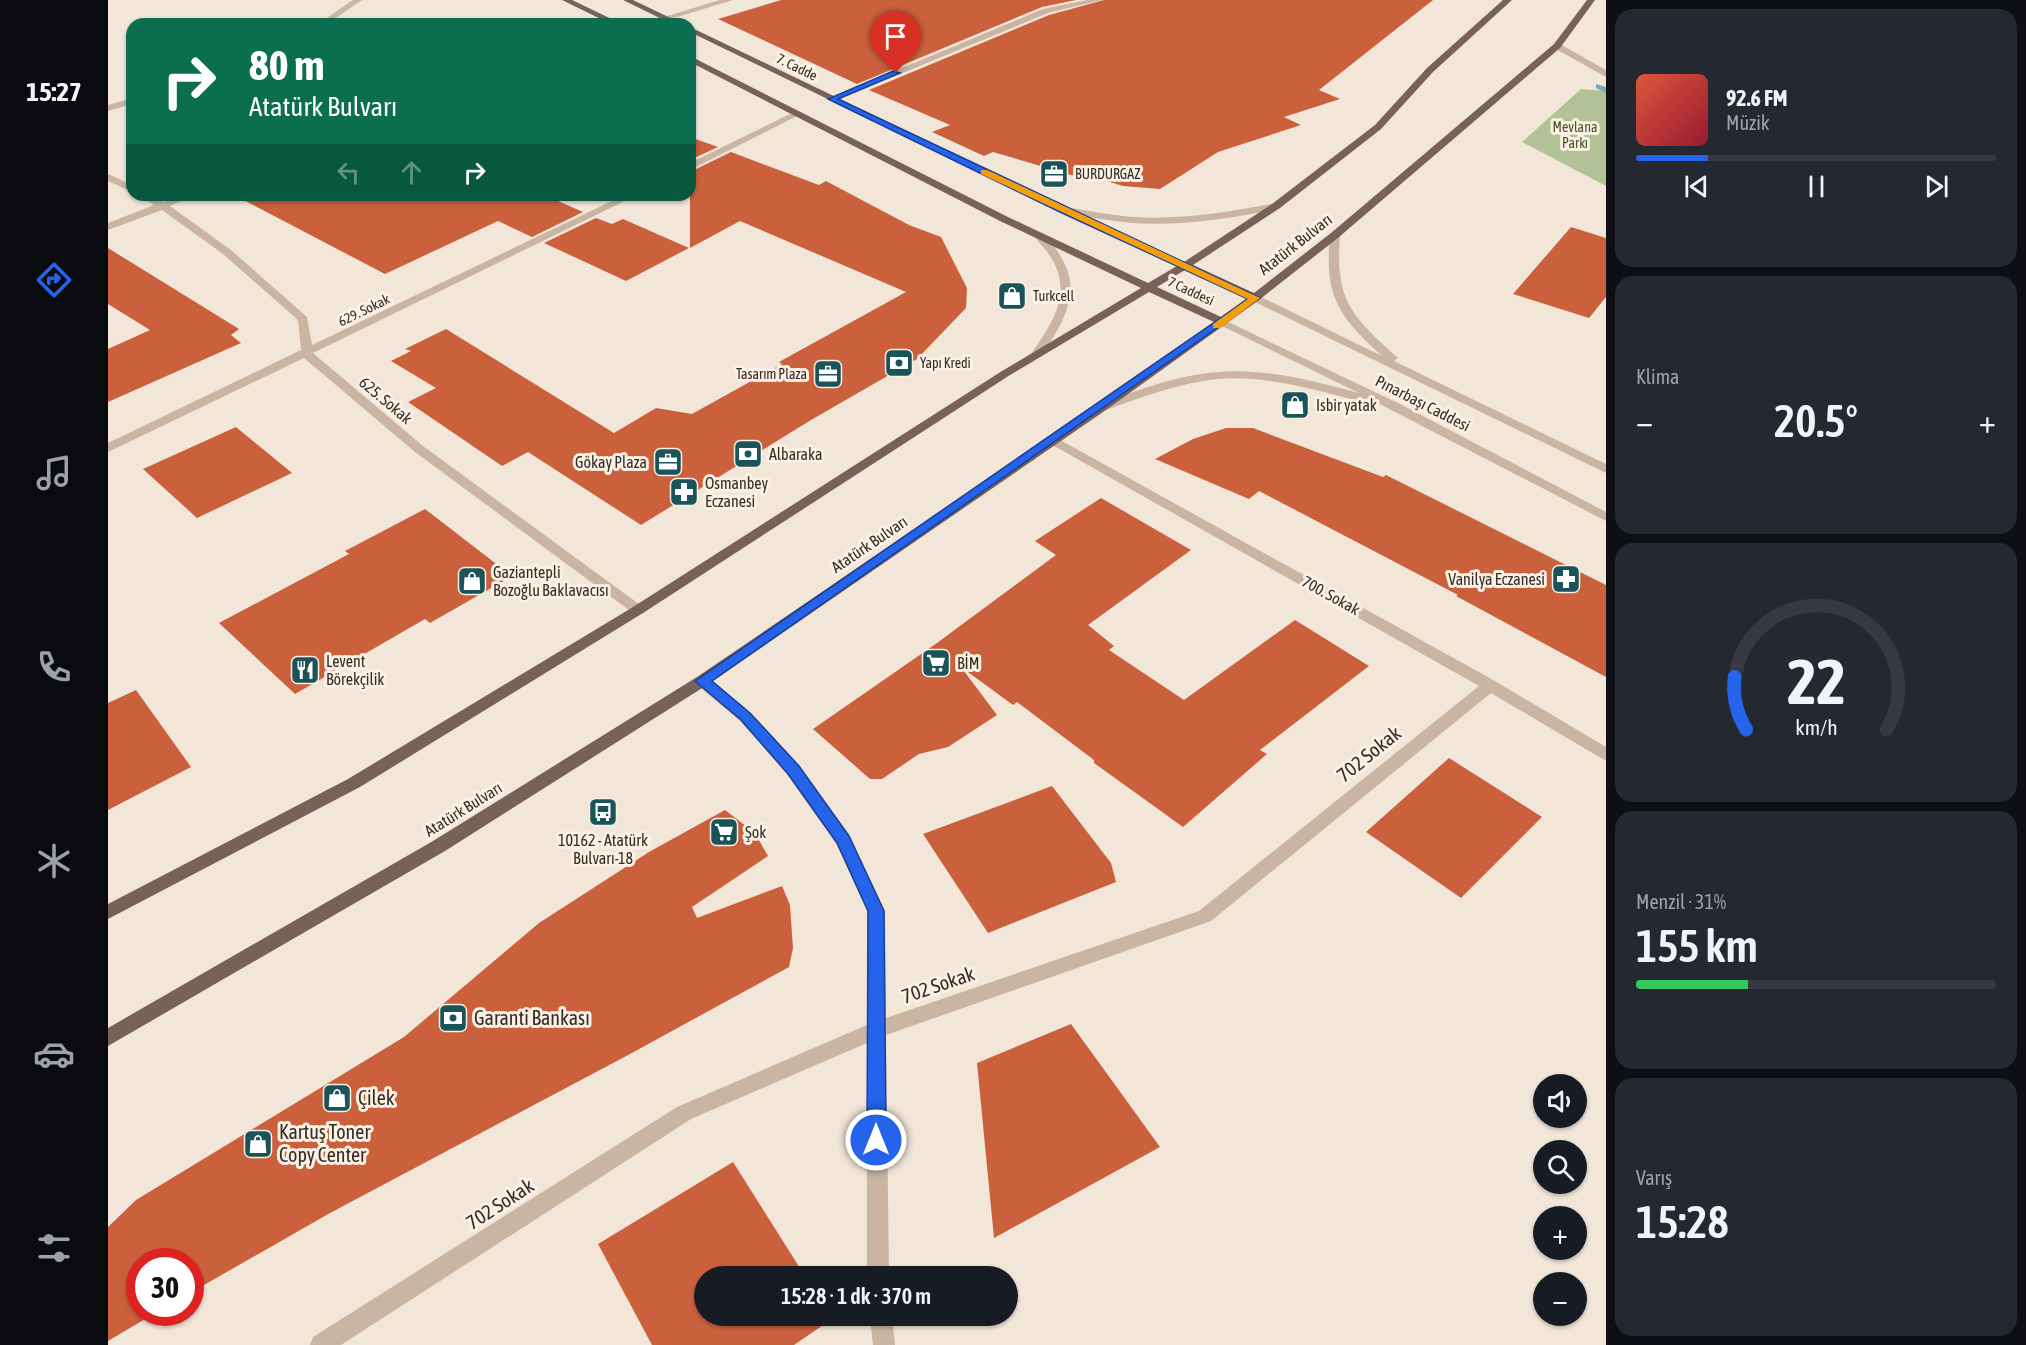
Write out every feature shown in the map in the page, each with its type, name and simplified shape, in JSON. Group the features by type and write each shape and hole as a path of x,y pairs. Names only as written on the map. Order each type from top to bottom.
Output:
{"main road":[{"path":"566,0 605,18"},
{"path":"627,0 667,18"},
{"path":"108,912 354,783 638,610 1037,354 1186,265 1276,206 1378,127 1431,70 1508,0"},
{"name":"Atatürk Bulvarı","path":"108,1038 439,846 702,681 1102,407 1255,298 1335,236 1557,46 1591,0"},
{"name":"7. Cadde","path":"696,32 1063,210 1186,265"},
{"path":"696,62 1039,236 1148,288"},
{"name":"7 Caddesi","path":"1186,265 1255,298"},
{"name":"7 Caddesi","path":"1148,288 1222,322"}],"street":[{"path":"331,18 358,0"},
{"path":"667,18 729,0"},
{"path":"832,99 1046,11 1098,0"},
{"path":"1557,46 1606,74"},
{"path":"108,108 126,103"},
{"path":"696,164 799,113"},
{"path":"108,177 126,186"},
{"path":"155,201 235,258 303,319 307,354"},
{"path":"108,227 173,201"},
{"name":"629. Sokak","path":"108,448 307,354 620,201"},
{"path":"1063,210 1133,220 1175,220 1208,218 1276,206"},
{"path":"1037,354 1058,325 1066,305 1066,285 1062,266 1056,253 1039,236"},
{"path":"1335,236 1331,263 1341,305 1352,321 1408,372"},
{"name":"Pınarbaşı Caddesi","path":"1255,298 1606,469"},
{"name":"Pınarbaşı Caddesi","path":"1222,322 1398,408 1606,517"},
{"name":"625. Sokak","path":"307,354 419,449 638,610"},
{"path":"1102,407 1176,384 1234,375 1311,385 1398,408"},
{"name":"700. Sokak","path":"1053,440 1490,685 1606,754"},
{"path":"702,681 746,717 793,770 843,840 876,911 878,1266"},
{"name":"702 Sokak","path":"321,1345 684,1113 876,1030 1205,916 1490,685"},
{"path":"883,1326 884,1345"}],"green space":[{"name":"Mevlana Parkı","path":"1581,89 1606,91 1606,186 1522,142"}],"building":[{"path":"781,0 1076,0 1042,7 857,84 718,19"},
{"path":"1104,0 1433,0 1319,90 1340,99 1284,117 1301,125 1218,152 1160,189 1123,186 1097,178 1071,175 993,152 984,156 932,132 950,125 869,90 1049,15"},
{"path":"696,139 718,147 696,157"},
{"path":"731,152 819,185 826,181 909,225 941,237 967,288 966,308 917,359 811,420 641,525 528,452 502,466 408,402 436,388 391,361 411,351 405,349 446,329 614,433 656,408 692,414 782,364 779,362 906,292 740,221 690,248 690,201 696,201 696,169"},
{"path":"245,201 558,201 583,212 532,237 498,221 385,274"},
{"path":"596,218 612,224 623,219 689,248 626,281 544,243"},
{"path":"1571,227 1606,238 1606,297 1589,318 1513,294"},
{"path":"108,248 239,329 231,335 241,343 108,402 108,349 150,330 108,304"},
{"path":"236,427 292,473 197,518 143,469"},
{"path":"1226,428 1253,428 1383,477 1386,475 1606,585 1606,677 1456,596 1458,595 1259,491 1249,499 1155,459 1193,439"},
{"path":"1101,498 1191,550 1088,625 1114,646 1109,650 1184,700 1295,620 1369,666 1260,750 1267,754 1183,827 1094,763 1094,760 1017,702 1013,705 961,667 997,715 948,747 919,754 882,779 870,779 813,729 937,643 1056,555 1035,541"},
{"path":"425,509 512,576 430,623 425,619 295,694 219,623 349,554 345,551"},
{"path":"136,690 191,767 108,810 108,703"},
{"path":"1449,758 1542,817 1461,898 1366,832"},
{"path":"1052,786 1111,863 1116,882 988,933 923,834"},
{"path":"725,810 755,833 768,856 692,907 697,918 782,886 790,905 793,948 789,967 330,1213 204,1285 204,1248 126,1248 126,1326 133,1326 108,1341 108,1227 136,1200 404,1037 539,923 649,852"},
{"path":"1071,1024 1160,1147 994,1238 977,1063"},
{"path":"733,1162 799,1266 694,1266 694,1326 822,1326 794,1345 652,1345 598,1244"}],"waterway":[{"path":"1599,86 1606,91"}],"slow traffic":[{"path":"984,172 1255,298 1217,326"}],"place":[{"name":"BURDURGAZ","path":"1054,174"},
{"name":"Turkcell","path":"1012,296"},
{"name":"Yapı Kredi","path":"899,363"},
{"name":"Tasarım Plaza","path":"828,374"},
{"name":"Isbir yatak","path":"1295,405"},
{"name":"Albaraka","path":"748,454"},
{"name":"Gökay Plaza","path":"668,462"},
{"name":"Osmanbey Eczanesi","path":"684,492"},
{"name":"Vanilya Eczanesi","path":"1566,579"},
{"name":"Gaziantepli Bozoğlu Baklavacısı","path":"472,581"},
{"name":"BİM","path":"936,663"},
{"name":"Levent Börekçilik","path":"305,670"},
{"name":"10162 - Atatürk Bulvarı-18","path":"603,812"},
{"name":"Şok","path":"724,832"},
{"name":"Garanti Bankası","path":"453,1018"},
{"name":"Çilek","path":"337,1098"},
{"name":"Kartuş Toner Copy Center","path":"258,1144"}],"route":[{"path":"876,1140 876,911 843,840 793,770 746,717 702,681 1070,429 1255,298 1063,210 832,99 896,73"}]}
